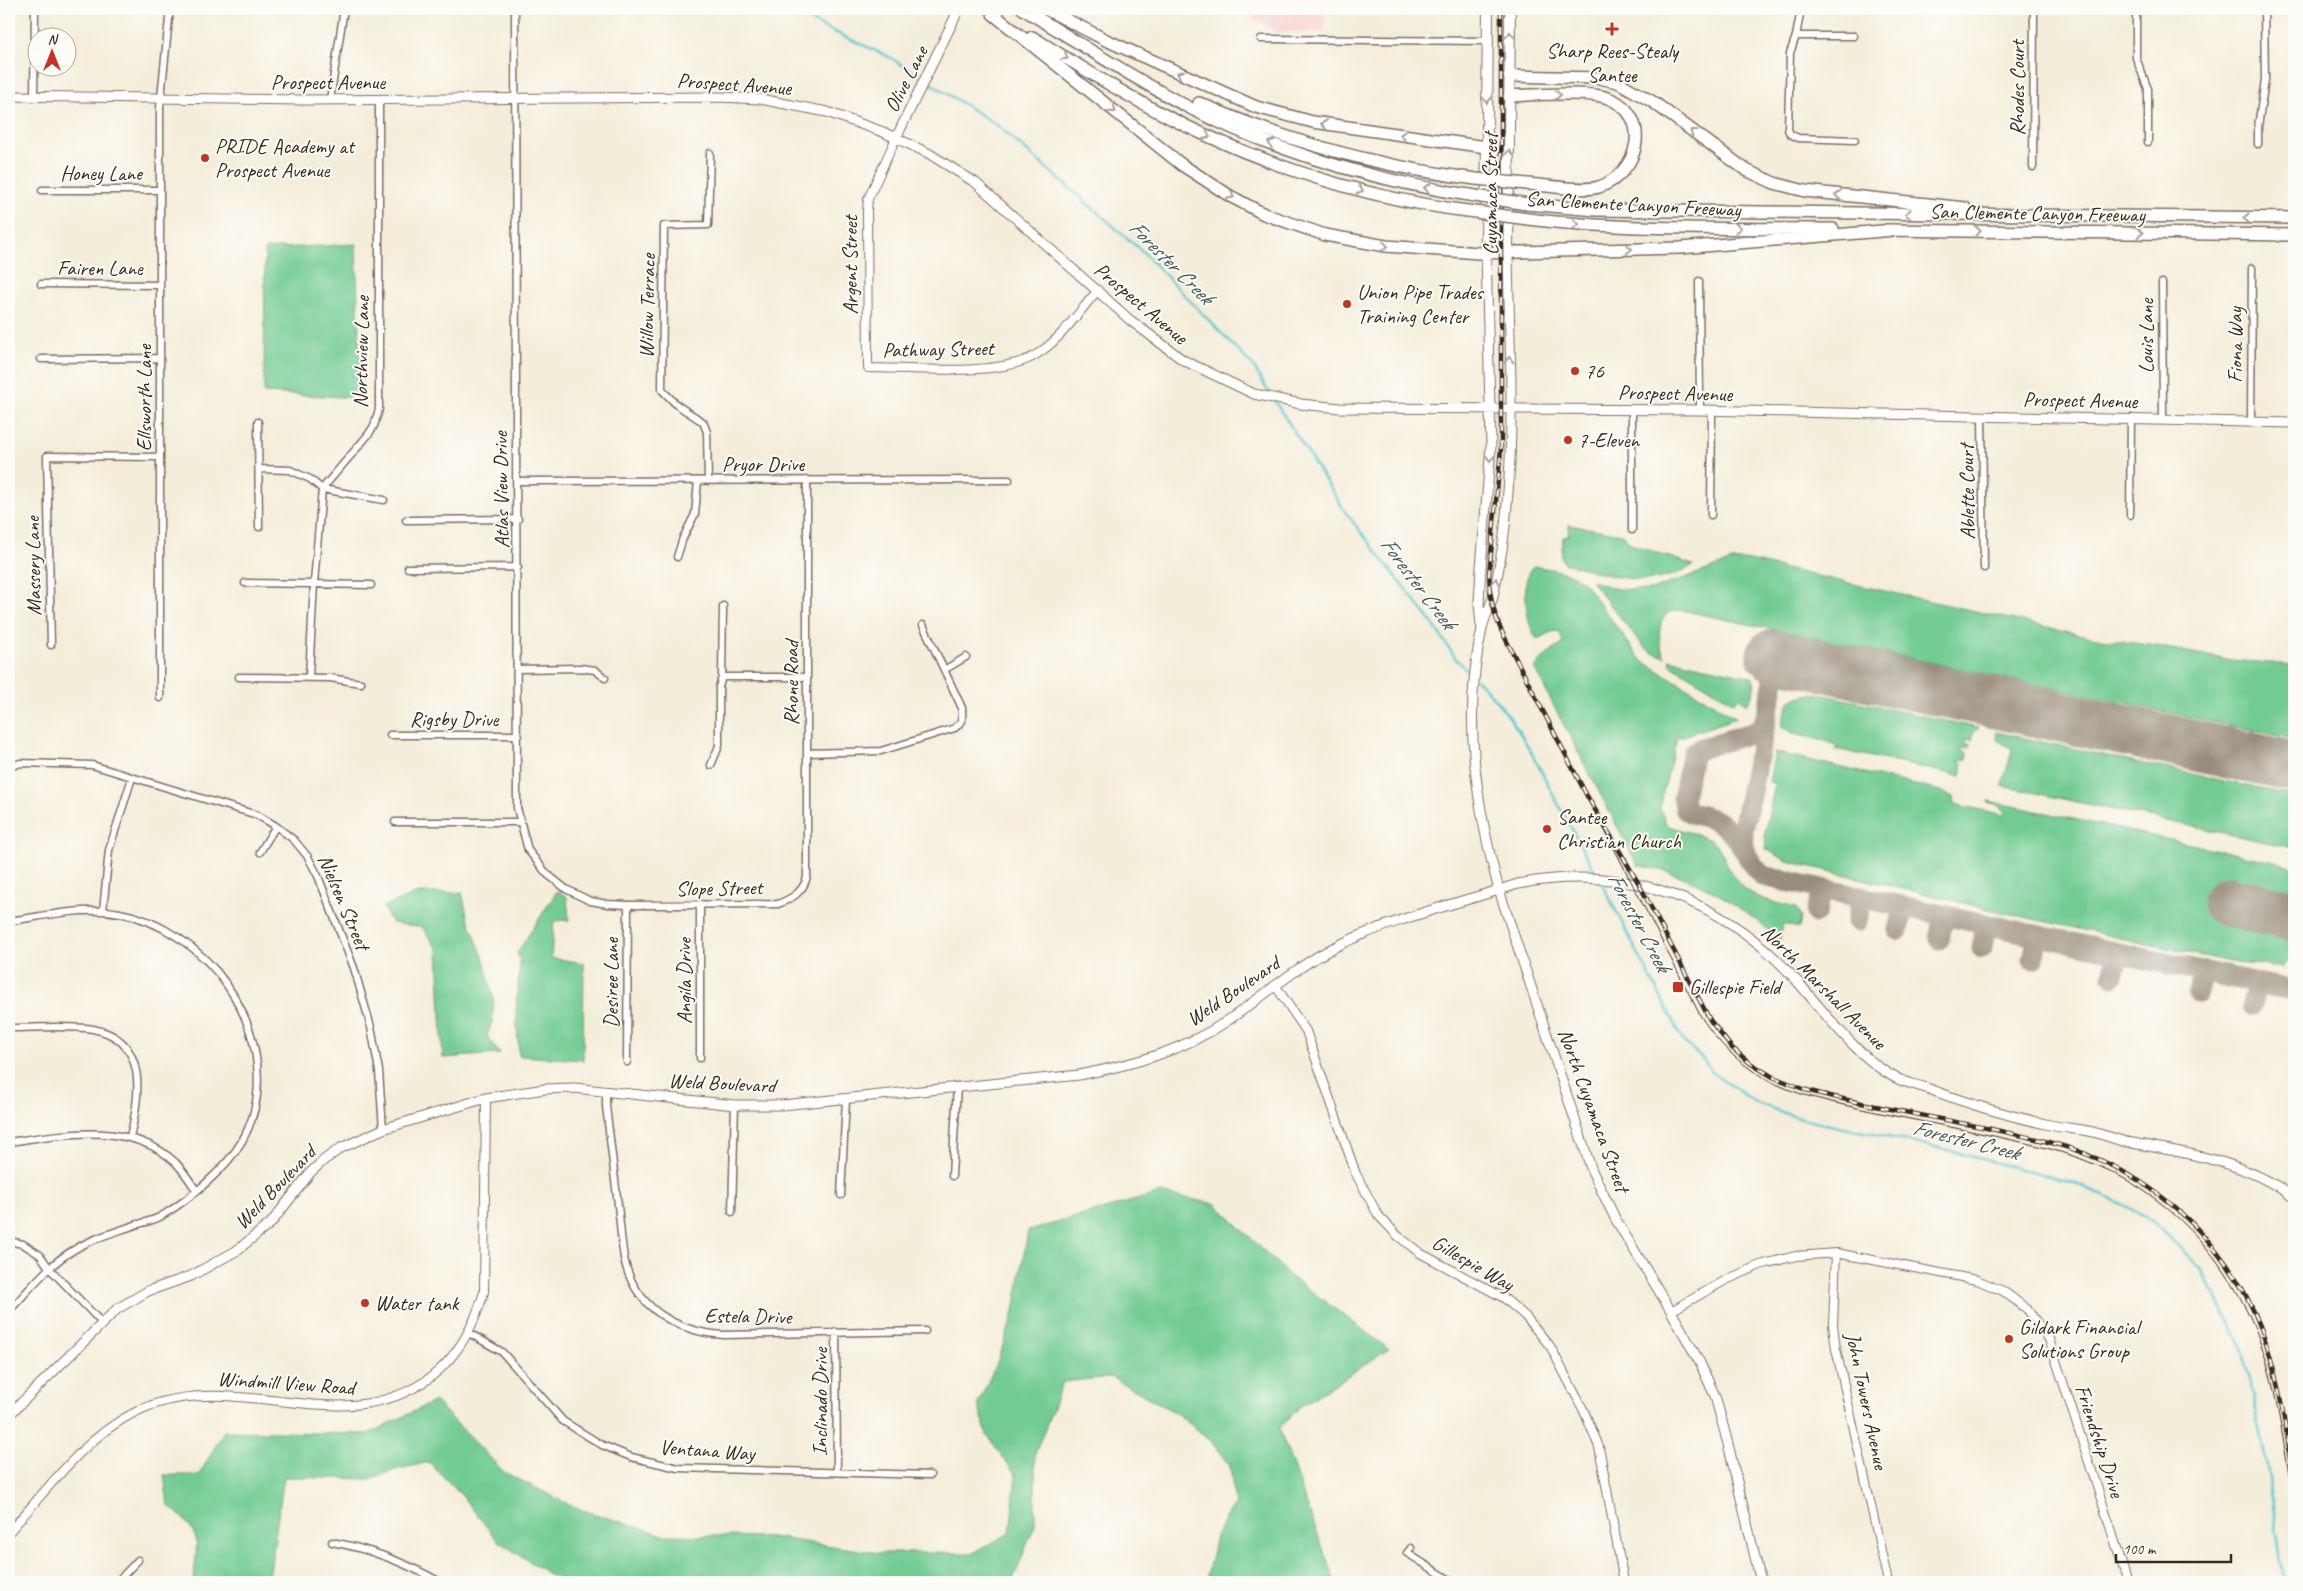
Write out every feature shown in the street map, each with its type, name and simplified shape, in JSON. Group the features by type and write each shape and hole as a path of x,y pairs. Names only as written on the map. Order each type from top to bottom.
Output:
{"highway":[{"name":"San Clemente Canyon Freeway","path":"1023,9 1190,108 1251,135 1313,158 1379,178 1475,196 1527,204 1596,210 2294,218"},
{"path":"1046,9 1114,44 1224,94 1264,109 1313,122 1486,147"},
{"name":"San Clemente Canyon Freeway","path":"990,12 1144,102 1209,137 1324,181 1372,194 1475,212 1528,219 1613,226 2294,234"},
{"path":"990,12 1182,165 1230,196 1264,214 1324,235 1357,242 1412,249 1486,252 1680,248 1894,230"},
{"path":"1112,63 1213,110 1296,140 1373,160 1476,179 1527,184 1597,187 1610,182 1627,167 1633,158 1636,133 1628,112 1608,98 1588,95 1509,96"},
{"path":"1509,76 1599,78 1618,82 1654,102 1746,170 1774,184 1806,191 1980,209 2079,216"}],"main road":[{"name":"Olive Lane","path":"896,138 959,9"},
{"name":"Cuyamaca Street","path":"1488,9 1486,252 1491,409"},
{"name":"Cuyamaca Street","path":"1510,9 1508,251 1510,409"},
{"name":"Prospect Avenue","path":"9,96 330,100 705,97 760,99 827,112 896,138 928,153 976,183 1130,320 1183,360 1231,384 1261,396 1301,404 1340,408 1712,410 2162,418 2294,423"},
{"name":"North Cuyamaca Street","path":"1482,628 1479,603 1492,445 1491,409"},
{"name":"North Cuyamaca Street","path":"1510,409 1510,455 1502,548 1492,602 1482,628 1472,696 1474,760 1478,797 1487,844 1499,890 1592,1171 1616,1220 1700,1363 1714,1396 1728,1444 1761,1582"},
{"name":"North Marshall Avenue","path":"1499,890 1532,881 1578,877 1624,881 1659,889 1691,901 1740,928 1768,951 1838,1029 1875,1064 1896,1079 1952,1098 2050,1125 2092,1132 2123,1141 2216,1160 2264,1179 2294,1198"},
{"name":"Weld Boulevard","path":"9,1415 117,1308 148,1292 191,1276 236,1251 270,1223 310,1173 324,1160 341,1148 383,1129 486,1098 545,1089 574,1088 735,1105 782,1105 1079,1075 1110,1069 1153,1057 1193,1041 1226,1021 1313,959 1348,941 1499,890"}],"street":[{"path":"34,96 35,9"},
{"name":"Ellsworth Lane","path":"160,698 161,97 170,9"},
{"path":"330,100 344,9"},
{"name":"Atlas View Drive","path":"515,9 518,519 517,808 528,850 547,874 566,889 590,901 628,905"},
{"path":"1801,9 1796,36 1790,53 1788,129 1790,134 1798,138 1855,140"},
{"name":"Rhodes Court","path":"2033,167 2034,9"},
{"path":"2136,9 2136,58 2148,89 2148,142"},
{"path":"2258,144 2258,127 2265,80 2264,9"},
{"path":"1796,36 1854,36"},
{"path":"1261,39 1488,40"},
{"name":"Northview Lane","path":"322,489 368,435 374,426 379,409 380,99"},
{"name":"Argent Street","path":"868,368 868,199 896,138"},
{"name":"Willow Terrace","path":"708,480 707,432 703,422 677,405 662,390 662,382 664,226 708,224 710,154"},
{"name":"Honey Lane","path":"42,190 160,190"},
{"name":"Fiona Way","path":"2251,421 2252,268"},
{"path":"1699,281 1700,410"},
{"name":"Louis Lane","path":"2162,282 2162,418"},
{"name":"Fairen Lane","path":"41,284 160,285"},
{"name":"Pathway Street","path":"868,368 986,369 1017,364 1034,356 1052,343 1098,290"},
{"path":"41,359 160,358"},
{"path":"1632,410 1632,530"},
{"path":"1711,515 1712,410"},
{"name":"Ablette Court","path":"1982,416 1984,568"},
{"path":"2130,418 2130,516"},
{"path":"258,422 259,527"},
{"name":"Massery Lane","path":"51,644 47,456 160,457"},
{"path":"259,469 278,468 296,472 310,479 322,489 384,500"},
{"path":"677,556 683,538 695,514 698,480"},
{"name":"Rhone Road","path":"804,886 808,877 807,480"},
{"name":"Pryor Drive","path":"517,481 1009,480"},
{"path":"309,677 322,489"},
{"path":"406,520 518,519"},
{"path":"408,568 518,567"},
{"path":"245,583 371,585"},
{"path":"711,765 720,746 718,687 722,677 723,606"},
{"path":"807,753 881,751 955,728 962,721 962,708 923,625"},
{"path":"944,670 966,657"},
{"path":"518,669 580,668 596,670 605,678"},
{"path":"239,678 309,677 362,683"},
{"path":"722,677 807,677"},
{"name":"Rigsby Drive","path":"390,735 518,735"},
{"name":"Nielsen Street","path":"9,768 20,763 92,765 257,815 276,826 294,840 314,866 354,968 375,1043 383,1129"},
{"path":"103,911 109,850 132,778"},
{"path":"396,822 520,822"},
{"path":"260,852 276,826"},
{"name":"Slope Street","path":"628,905 778,904 792,898 804,886"},
{"name":"Angila Drive","path":"700,904 700,1058"},
{"name":"Desiree Lane","path":"627,1062 628,905"},
{"path":"9,921 76,912 103,911 144,921 170,933 193,949 214,968 230,990 243,1012 252,1037 258,1075 257,1098 252,1120 242,1140 229,1159 196,1190 162,1217 83,1244 63,1256 9,1310"},
{"name":"Gillespie Way","path":"1275,985 1306,1031 1356,1174 1378,1215 1398,1236 1420,1253 1504,1298 1524,1316 1550,1346 1584,1411 1599,1447 1624,1582"},
{"path":"9,1028 94,1029 109,1034 122,1044 135,1063 138,1078 135,1117 130,1137"},
{"path":"952,1176 957,1086"},
{"name":"Estela Drive","path":"606,1091 606,1106 624,1258 634,1284 650,1306 676,1324 706,1334 925,1331"},
{"name":"Windmill View Road","path":"9,1532 92,1440 110,1426 138,1410 171,1400 200,1396 240,1397 340,1407 379,1402 404,1393 426,1380 446,1364 469,1333 478,1313 485,1278 486,1098"},
{"path":"841,1195 846,1100"},
{"path":"732,1212 735,1105"},
{"path":"9,1142 71,1135 112,1134 130,1137 167,1156 177,1164 196,1190"},
{"path":"9,1241 23,1244 40,1255 50,1269 102,1322"},
{"path":"1671,1312 1726,1280 1760,1265 1796,1256 1836,1253"},
{"name":"John Towers Avenue","path":"1836,1253 1833,1324 1836,1349 1888,1582"},
{"name":"Friendship Drive","path":"1836,1253 1978,1280 2003,1291 2027,1309 2049,1339 2128,1582"},
{"name":"Inclinado Drive","path":"836,1332 837,1471"},
{"name":"Ventana Way","path":"469,1333 502,1352 562,1421 588,1438 616,1452 646,1462 678,1468 930,1475"},
{"path":"332,1542 357,1546 394,1560 440,1582"},
{"path":"1411,1548 1407,1552 1452,1582"},
{"path":"117,1582 138,1560"}],"shaded area":[{"path":"1254,9 1324,9 1325,32 1275,32 1265,23 1254,21"}],"green space":[{"path":"356,244 361,398 264,393 265,249"},
{"path":"1569,525 1622,534 1631,544 1693,565 1661,578 1645,580 1613,576 1564,563 1561,557 1563,537 1568,536"},
{"path":"1745,560 2101,639 2150,645 2231,660 2294,665 2294,739 1681,610 1669,612 1662,621 1660,640 1665,657 1651,652 1643,646 1591,581 1617,589 1651,590 1732,561"},
{"path":"1534,566 1561,572 1580,580 1585,584 1641,660 1737,718 1677,738 1660,810 1667,825 1703,837 1714,843 1736,879 1750,892 1766,900 1796,908 1801,918 1799,928 1783,924 1780,941 1750,915 1715,892 1677,875 1658,869 1638,866 1534,668 1553,649 1561,646 1563,641 1559,631 1551,632 1538,640 1530,625 1526,590 1529,571"},
{"path":"1669,659 1752,677 1754,687 1752,694 1747,704 1739,698 1734,703 1671,665"},
{"path":"1815,693 1979,728 1974,732 1972,740 1966,739 1965,743 1971,745 1969,748 1962,748 1961,750 1968,754 1967,759 1958,761 1963,763 1961,776 1835,749 1838,747 1833,744 1795,734 1781,726 1789,702 1798,697"},
{"path":"1996,732 2294,796 2294,848 2002,786 2012,751 2011,748 1997,740"},
{"path":"1775,752 1941,791 1953,797 1954,804 2004,815 2005,811 1998,805 1987,802 1989,801 2288,865 2294,869 2294,900 2228,885 2225,887 2219,913 2226,917 2291,933 2294,936 2294,941 2290,957 2283,967 2230,962 2001,912 1787,861 1766,849 1765,833 1775,784 1769,782"},
{"path":"557,891 567,897 569,920 554,921 551,958 584,963 583,1060 519,1056 516,1011 520,961 517,953"},
{"path":"418,893 462,893 468,919 484,959 494,1001 492,1022 487,1036 500,1054 443,1058 438,950 422,927 392,923 383,907"},
{"path":"1160,1193 1216,1204 1288,1274 1389,1349 1301,1406 1279,1428 1335,1582 1206,1582 1216,1536 1235,1503 1230,1466 1210,1440 1176,1413 1111,1377 1063,1382 1035,1454 1035,1525 1012,1582 567,1582 552,1576 498,1541 462,1496 429,1462 395,1470 370,1479 284,1477 270,1582 194,1582 196,1539 188,1524 168,1505 164,1475 199,1475 224,1431 368,1434 435,1401 504,1472 576,1508 664,1535 772,1537 879,1553 973,1553 1010,1533 1016,1475 987,1435 978,1404 998,1360 1013,1316 1028,1231"}],"waterway":[{"name":"Forester Creek","path":"785,9 891,58 922,78"},
{"name":"Forester Creek","path":"927,81 998,126 1142,251 1253,366 1271,396"},
{"name":"Forester Creek","path":"1274,400 1346,513 1433,624 1456,659 1472,675"},
{"name":"Forester Creek","path":"1476,679 1500,705 1519,731 1597,875"},
{"name":"Forester Creek","path":"1601,882 1684,1042 1702,1058 1712,1072 1755,1102 1801,1119 1935,1147 2074,1183 2122,1204 2152,1221 2203,1271 2243,1351 2268,1471 2284,1582"}],"taxiway":[{"path":"1779,657 1743,829 1747,855 1753,866 1763,876 2294,991"},
{"path":"1744,850 1725,826 1715,820 1686,810 1683,797 1693,753 1702,748 1755,732 1762,727 1766,717"},
{"path":"2278,762 2294,766"},
{"path":"1816,913 1822,890"},
{"path":"1857,921 1862,898"},
{"path":"1898,930 1903,907"},
{"path":"1939,939 1944,916"},
{"path":"1982,948 1986,925"},
{"path":"2033,959 2038,936"},
{"path":"2113,976 2118,953"},
{"path":"2198,993 2203,971"},
{"path":"2252,1005 2257,983"}],"runway":[{"path":"1772,655 2294,767"},
{"path":"2228,902 2294,916"}],"tram line":[{"path":"1587,796 1700,1015 1721,1043 1746,1066 1775,1084 1808,1096 2025,1143 2084,1160 2114,1173 2142,1189 2192,1231 2231,1282 2247,1311 2260,1341 2272,1380 2294,1503"}],"railway":[{"path":"1501,9 1501,449 1489,574 1490,589 1494,610 1501,630 1587,796 1639,884 1710,1020 1731,1047 1750,1063 1773,1077 1806,1090 2027,1137 2086,1154 2115,1167 2143,1183 2193,1224 2233,1274 2249,1302 2262,1331 2277,1384 2294,1475"}],"place":[{"name":"Sharp Rees-Stealy Santee","path":"1612,29"},
{"name":"PRIDE Academy at Prospect Avenue","path":"205,158"},
{"name":"Union Pipe Trades Training Center","path":"1347,304"},
{"name":"76","path":"1575,371"},
{"name":"7-Eleven","path":"1568,440"},
{"name":"Santee Christian Church","path":"1547,829"},
{"name":"Gillespie Field","path":"1678,987"},
{"name":"Water tank","path":"365,1303"},
{"name":"Gildark Financial Solutions Group","path":"2009,1339"}]}
